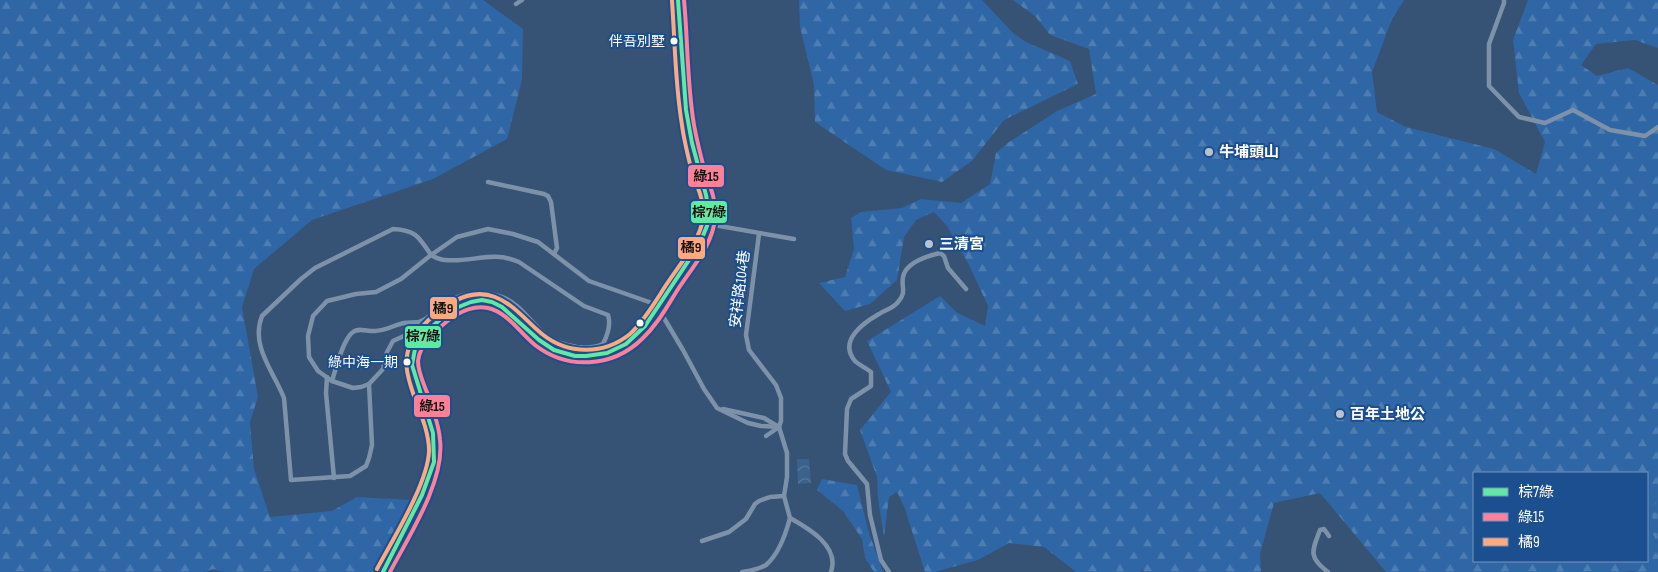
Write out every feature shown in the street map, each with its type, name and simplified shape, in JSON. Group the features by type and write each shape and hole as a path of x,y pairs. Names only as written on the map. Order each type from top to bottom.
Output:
{"street":[{"path":"516,4 522,0"},
{"path":"383,572 430,478 434,463 433,428 413,372 412,360 416,346 422,337 440,318 453,309 474,301 484,301 501,306 546,346 565,353 587,357 605,354 628,343 647,324 703,236 708,224 708,201 688,126 678,0"},
{"path":"1504,0 1489,44 1489,86 1519,117 1545,123 1573,110 1610,130 1645,136 1658,127"},
{"path":"488,182 548,196 551,202 557,248 554,254"},
{"name":"安祥路104巷","path":"708,224 794,239"},
{"path":"332,380 346,342 353,331 358,329 376,332 404,323 425,320 451,300 467,294 478,293 499,296 512,303 549,337 558,342 580,347 592,348 603,344 610,318 608,315 584,306 512,259 491,256 443,260 431,255 416,234 406,229 393,229 315,268 262,316 259,324 259,335 266,366 280,387 284,398 291,480 350,476 366,466 372,445 369,384"},
{"path":"422,337 412,334 394,341 387,352 383,369 369,384 353,388 332,380 318,371 309,357 308,336 313,316 327,301 356,294 376,292 401,279 431,255 458,237 488,229 513,234 538,242 589,280 658,308 684,350 704,389 717,408 748,423 779,427"},
{"name":"安祥路104巷","path":"759,234 746,336 749,350 776,385 781,398 781,421 779,427"},
{"path":"889,572 881,560 870,515 867,484 848,462 845,454 847,409 851,399 871,386 871,372 856,361 852,354 849,344 851,336 878,314 896,305 903,296 903,277 908,267 934,254 940,253 944,256 948,268 966,289"},
{"path":"327,377 326,393 334,478"},
{"path":"717,408 764,418 779,427 787,453 787,477 784,496 790,518 783,540 766,565 755,570 742,572"},
{"path":"766,436 779,427"},
{"path":"702,541 729,532 746,519 759,501 770,497 784,496"},
{"path":"790,518 818,536 829,548 833,566 831,572"},
{"path":"1328,572 1313,558 1313,549 1320,530 1324,530 1329,536"}],"green space":[{"path":"0,0 483,0 523,29 522,80 507,139 433,179 312,220 254,269 242,307 258,397 250,422 254,469 270,517 332,511 357,497 412,500 373,572 222,572 213,569 206,572 0,572"},
{"path":"799,0 982,0 1013,33 1026,42 1070,61 1078,84 1004,120 972,161 942,182 886,170 815,122 814,85 800,27"},
{"path":"1013,0 1404,0 1392,19 1372,72 1377,112 1406,127 1494,149 1536,174 1545,142 1519,93 1513,40 1528,0 1658,0 1658,48 1635,40 1596,44 1581,65 1597,76 1628,68 1658,85 1658,501 1650,510 1649,527 1655,538 1654,553 1658,555 1658,572 1386,572 1320,493 1274,503 1260,554 1261,572 1145,572 1142,570 1140,572 1076,572 1044,547 1009,543 978,560 935,572 925,572 904,506 897,492 889,497 884,537 878,499 877,477 860,430 891,392 867,341 940,296 956,312 985,326 988,306 969,265 947,226 934,212 916,220 904,237 897,280 870,304 845,311 819,283 845,277 854,249 851,218 861,212 902,208 921,199 961,203 990,184 996,153 1009,142 1057,111 1096,94 1089,49 1050,35 1035,16"},
{"path":"822,479 857,485 869,533 883,572 874,572 865,558 862,539 843,511 817,490"},
{"path":"1658,501 1658,555 1654,553 1655,538 1649,527 1650,510"}],"water":[{"path":"797,459 809,459 811,483 798,484"}],"transit line":[{"name":"棕7綠","path":"383,572 422,495 434,462 433,433 412,365 415,349 427,331 451,310 482,300 502,307 539,340 554,350 575,356 607,353 626,344 645,326 699,245 707,226 709,212 686,110 678,0"},
{"name":"綠15","path":"390,572 424,508 437,473 440,440 437,423 418,365 421,350 432,335 457,314 480,307 495,310 507,318 535,345 561,359 589,362 617,356 630,349 647,334 660,318 700,258 713,228 715,206 694,125 690,94 684,0"},
{"name":"橘9","path":"377,569 409,511 423,479 427,464 429,451 427,435 407,373 407,358 410,344 427,321 454,301 464,297 484,294 502,300 542,334 563,346 586,350 609,346 630,334 639,324 692,247 701,227 703,206 692,172 683,131 677,79 672,1"}],"place":[{"name":"伴吾別墅","path":"674,41"},
{"name":"牛埔頭山","path":"1209,152"},
{"name":"三清宮","path":"929,244"},
{"name":"綠中海一期","path":"407,362"},
{"name":"百年土地公","path":"1340,414"}]}
